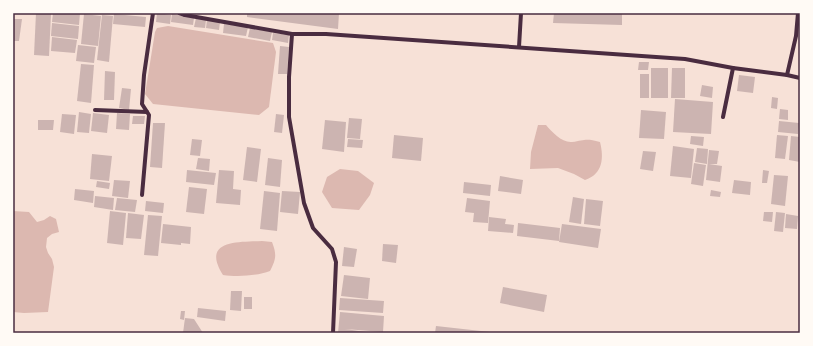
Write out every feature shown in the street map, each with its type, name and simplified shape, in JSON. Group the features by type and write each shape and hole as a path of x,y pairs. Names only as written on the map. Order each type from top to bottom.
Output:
{"street":[{"path":"142,195 149,115 142,104 144,75 153,13"},
{"path":"179,13 292,34 326,34 685,58 734,68 800,78"},
{"path":"519,47 521,13"},
{"path":"788,76 796,36 798,13"},
{"path":"292,34 289,77 289,117 304,203 313,228 332,249 336,262 333,333"},
{"path":"724,117 734,68"},
{"path":"95,110 147,112"}],"shaded area":[{"path":"168,26 273,43 276,52 269,107 259,115 153,104 145,94 155,32 157,28"},
{"path":"538,125 546,125 551,131 568,142 588,140 600,142 602,159 599,170 596,174 585,180 558,168 530,169 531,152"},
{"path":"340,169 358,171 374,183 370,195 359,210 332,208 322,192 327,177"},
{"path":"13,211 29,212 37,222 50,216 56,219 59,232 52,234 47,238 46,247 54,267 48,312 13,312"},
{"path":"262,241 272,242 275,250 275,260 270,271 247,276 223,275 217,264 216,255 219,249 225,245 233,243"}],"building":[{"path":"36,13 51,14 49,56 34,55"},
{"path":"53,13 80,13 79,25 52,22"},
{"path":"157,13 171,15 170,24 156,22"},
{"path":"247,13 339,13 338,29 247,17"},
{"path":"554,13 622,13 622,25 553,23"},
{"path":"84,14 101,16 98,46 81,44"},
{"path":"114,14 146,17 145,27 113,24"},
{"path":"172,14 194,18 193,25 171,22"},
{"path":"102,15 113,16 109,62 97,60"},
{"path":"196,18 206,20 205,28 194,27"},
{"path":"13,19 22,19 19,41 13,41"},
{"path":"207,20 220,22 219,30 206,28"},
{"path":"52,23 79,26 78,39 51,36"},
{"path":"224,24 248,27 246,36 223,33"},
{"path":"250,28 272,32 270,41 248,37"},
{"path":"273,33 289,35 288,43 272,40"},
{"path":"52,37 77,40 75,53 51,51"},
{"path":"78,45 96,47 94,63 76,61"},
{"path":"280,46 289,47 287,74 278,74"},
{"path":"639,62 649,62 648,70 638,70"},
{"path":"81,64 94,65 91,103 77,101"},
{"path":"651,68 668,68 668,98 651,98"},
{"path":"672,68 685,68 685,98 671,98"},
{"path":"105,71 115,72 114,100 104,100"},
{"path":"640,74 649,74 649,98 640,98"},
{"path":"739,75 755,77 753,93 737,91"},
{"path":"702,85 713,87 712,98 700,96"},
{"path":"122,88 131,89 129,110 119,108"},
{"path":"772,97 778,98 777,109 771,108"},
{"path":"675,99 713,102 711,134 673,132"},
{"path":"780,109 788,110 788,120 779,119"},
{"path":"641,110 666,112 664,139 639,138"},
{"path":"79,112 91,114 89,133 77,132"},
{"path":"93,113 109,115 107,133 91,131"},
{"path":"117,113 130,114 129,130 116,129"},
{"path":"62,114 76,115 74,134 60,132"},
{"path":"276,114 284,115 282,133 274,132"},
{"path":"133,116 145,116 144,124 132,124"},
{"path":"349,118 362,119 360,139 347,138"},
{"path":"38,120 54,120 53,130 38,130"},
{"path":"325,120 346,122 344,152 322,149"},
{"path":"779,121 799,123 798,134 778,132"},
{"path":"153,123 165,123 162,168 150,167"},
{"path":"394,135 423,138 421,161 392,158"},
{"path":"777,135 788,136 785,159 775,158"},
{"path":"691,136 704,137 703,146 690,144"},
{"path":"791,136 800,137 800,162 789,160"},
{"path":"192,139 202,140 200,156 190,155"},
{"path":"348,139 363,140 362,148 347,147"},
{"path":"673,146 694,149 691,178 670,176"},
{"path":"247,147 261,149 257,182 243,180"},
{"path":"697,148 708,149 707,164 695,162"},
{"path":"709,150 719,151 717,164 709,164 722,166 720,182 706,180"},
{"path":"643,151 656,152 653,171 640,169"},
{"path":"92,154 112,156 109,181 90,179"},
{"path":"198,158 210,159 209,171 196,169"},
{"path":"268,158 282,160 280,187 265,185"},
{"path":"694,163 706,165 703,186 691,184"},
{"path":"187,170 216,173 214,185 186,182"},
{"path":"219,170 234,171 233,189 241,190 240,205 216,203"},
{"path":"763,170 769,171 767,183 762,183"},
{"path":"774,175 788,176 785,206 771,204"},
{"path":"500,176 523,180 521,194 498,191"},
{"path":"114,180 130,181 128,198 112,196"},
{"path":"734,180 751,182 750,195 732,193"},
{"path":"97,181 110,183 109,189 96,187"},
{"path":"464,182 491,185 490,196 463,193"},
{"path":"189,187 207,189 204,214 186,212"},
{"path":"75,189 94,191 93,203 74,200"},
{"path":"711,190 721,192 720,197 710,196"},
{"path":"264,191 280,193 277,231 260,229"},
{"path":"282,191 300,192 298,214 280,212"},
{"path":"95,196 114,198 113,210 94,207"},
{"path":"573,197 584,199 581,224 569,222"},
{"path":"117,198 137,200 135,212 115,210"},
{"path":"467,198 490,201 488,223 473,222 474,213 465,212"},
{"path":"586,199 603,201 600,226 584,224"},
{"path":"146,201 164,203 163,213 145,211"},
{"path":"110,211 126,213 123,245 107,243"},
{"path":"764,212 773,212 772,222 763,221"},
{"path":"776,212 785,213 783,232 774,231"},
{"path":"128,213 144,215 141,239 126,238"},
{"path":"786,214 798,216 797,229 785,228"},
{"path":"148,215 162,216 158,256 144,255"},
{"path":"489,217 506,219 505,224 514,225 513,233 488,231"},
{"path":"518,223 560,228 559,241 517,236"},
{"path":"163,224 191,227 190,244 181,243 181,245 161,243"},
{"path":"562,224 601,229 598,248 559,242"},
{"path":"383,244 398,245 396,263 382,261"},
{"path":"344,247 357,249 354,267 342,266"},
{"path":"344,275 370,278 368,299 341,296"},
{"path":"503,287 547,295 544,312 500,303"},
{"path":"231,291 242,291 241,311 230,310"},
{"path":"244,297 252,297 252,309 244,309"},
{"path":"340,298 384,301 383,313 339,310"},
{"path":"198,308 226,311 225,321 197,317"},
{"path":"181,311 185,311 184,320 180,319"},
{"path":"340,312 384,316 383,332 345,329 366,333 338,333"},
{"path":"185,318 194,319 203,333 183,333"},
{"path":"436,326 490,332 490,333 435,333"}]}
